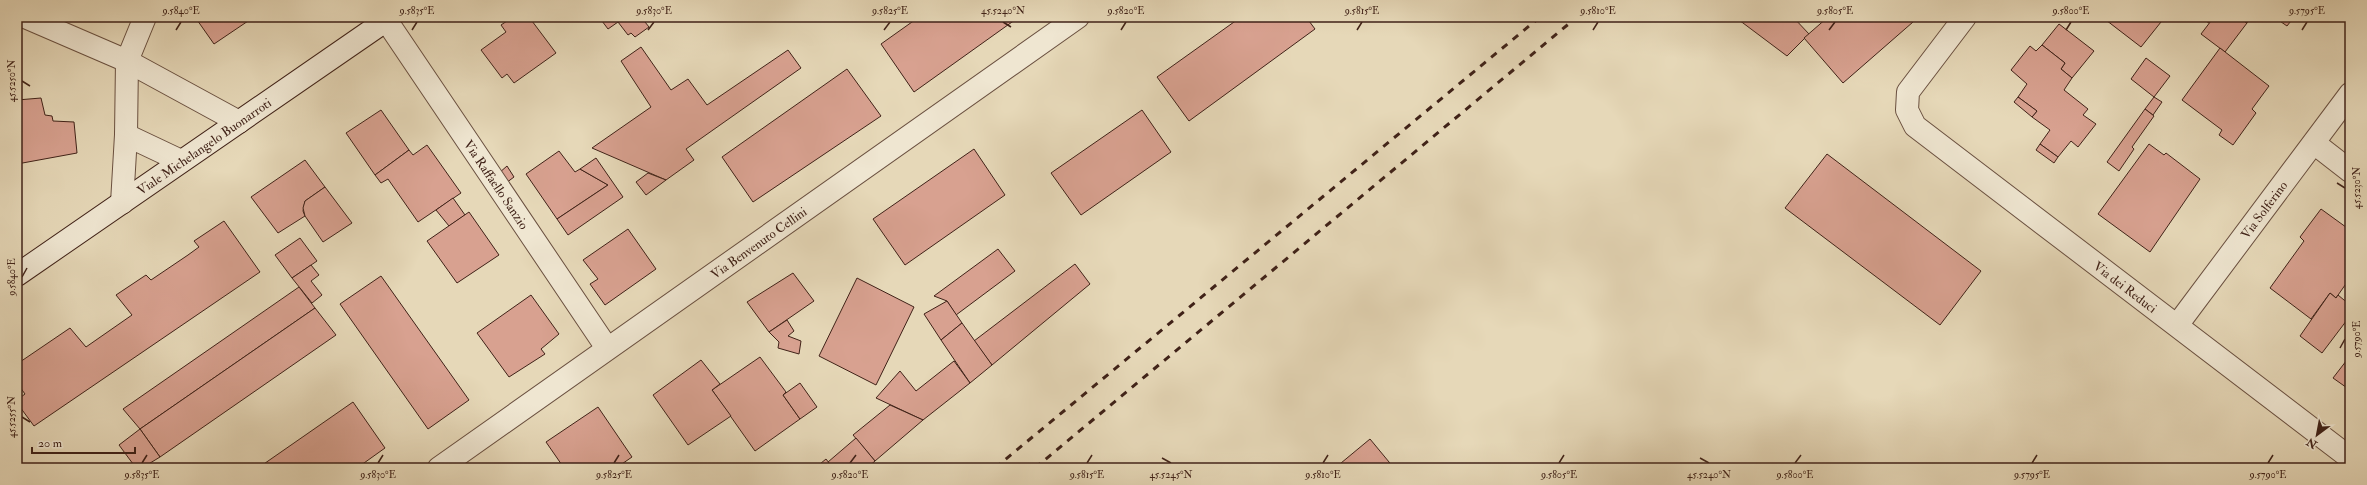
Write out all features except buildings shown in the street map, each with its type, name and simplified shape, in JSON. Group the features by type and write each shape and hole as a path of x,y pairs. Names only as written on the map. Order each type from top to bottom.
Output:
{"street":[{"path":"25,17 127,62 239,122"},
{"path":"122,203 126,136 127,62 145,17"},
{"name":"Via Benvenuto Cellini","path":"439,468 1078,17"},
{"name":"Via dei Reduci","path":"1965,17 1908,92 1907,110 1915,126 2178,324 2350,458"},
{"name":"Via Raffaello Sanzio","path":"389,19 607,348"},
{"name":"Viale Michelangelo Buonarroti","path":"17,274 389,19"},
{"name":"Via Solferino","path":"2178,324 2350,94"},
{"path":"126,136 181,161"},
{"path":"2314,143 2350,171"}],"railway":[{"path":"995,468 1540,17"},
{"path":"1035,468 1577,17"}]}
